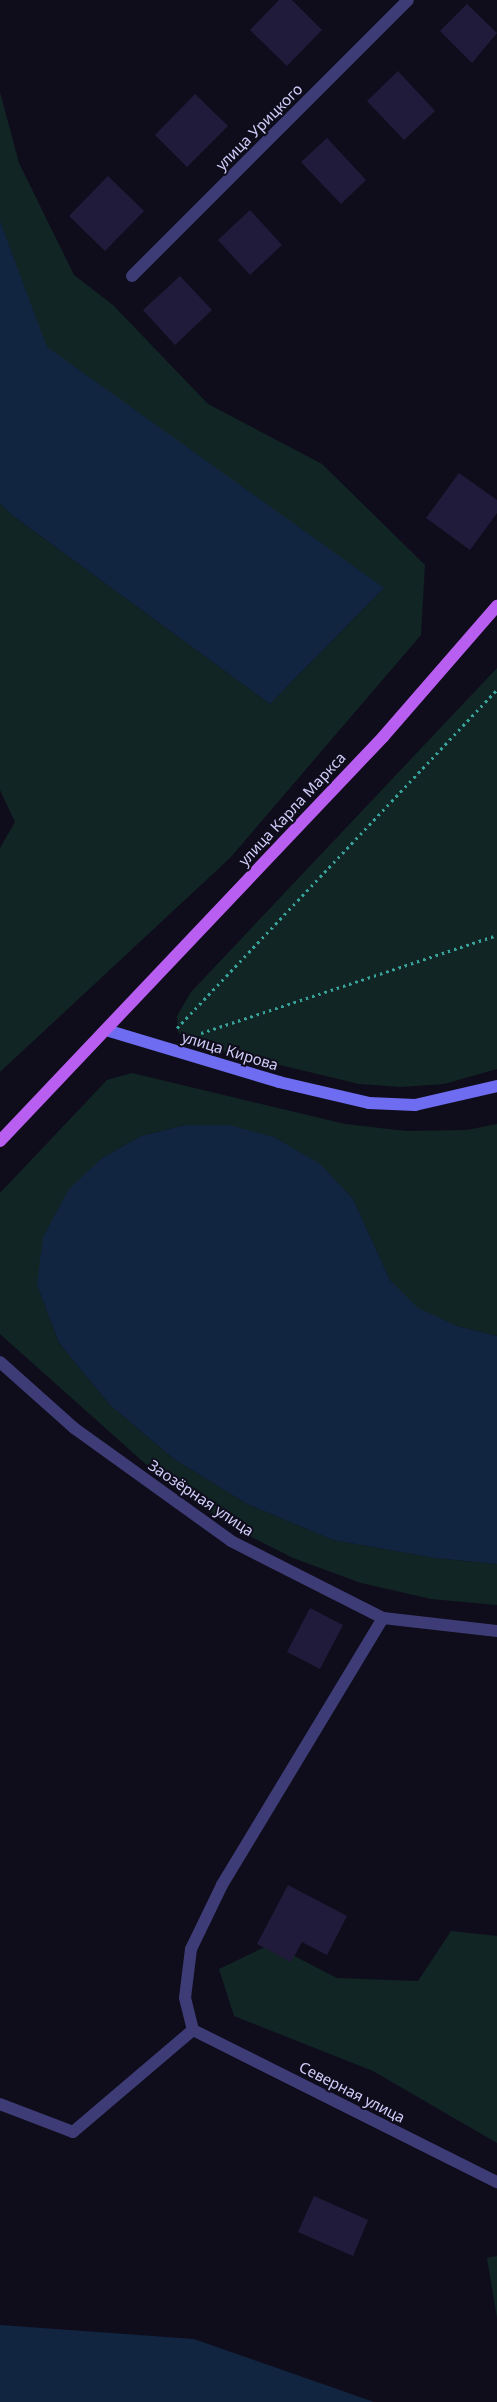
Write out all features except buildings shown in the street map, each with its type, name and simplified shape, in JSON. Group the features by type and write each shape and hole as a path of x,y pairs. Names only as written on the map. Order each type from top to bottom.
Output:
{"main road":[{"name":"улица Карла Маркса","path":"106,1030 383,737 497,606"},
{"path":"0,1142 106,1030"}],"street":[{"name":"улица Урицкого","path":"132,276 408,0"},
{"name":"улица Кирова","path":"106,1030 279,1082 369,1103 415,1105 497,1086"},
{"name":"Заозёрная улица","path":"0,1362 74,1428 231,1541 383,1618 497,1631"},
{"path":"0,2104 73,2132 193,2030 185,1998 191,1950 222,1885 383,1618"},
{"name":"Северная улица","path":"193,2030 497,2182"}],"path":[{"path":"160,1047 497,690"},
{"path":"197,1034 497,935"}],"green space":[{"path":"0,92 19,163 74,275 113,305 208,404 322,464 425,565 421,635 230,858 0,1072 0,848 15,822 0,790 0,503 12,515 270,704 383,589 46,347 0,221"},
{"path":"497,668 497,1069 444,1084 401,1087 359,1084 192,1044 178,1032 177,1016 191,992"},
{"path":"132,1073 345,1124 406,1131 467,1130 497,1124 497,1336 457,1326 418,1309 390,1280 353,1199 320,1165 274,1137 186,1125 141,1136 102,1158 37,1285 59,1343 110,1405 174,1459 247,1504 333,1540 435,1558 497,1564 497,1605 431,1599 361,1583 293,1558 228,1525 168,1484 0,1334 0,1193 107,1080"},
{"path":"451,1931 497,1936 497,2143 373,2071 234,2016 219,1969 271,1944 337,1978 418,1981"},
{"path":"497,2256 497,2318 487,2258"}],"water":[{"path":"0,221 47,347 384,588 270,704 12,515 0,503"},
{"path":"186,1125 229,1125 274,1137 320,1164 353,1199 390,1280 418,1308 457,1326 497,1336 497,1564 435,1558 333,1540 247,1504 174,1459 110,1405 59,1343 37,1285 43,1237 69,1189 102,1158 141,1136"},
{"path":"0,2325 194,2339 374,2402 0,2402"}]}
